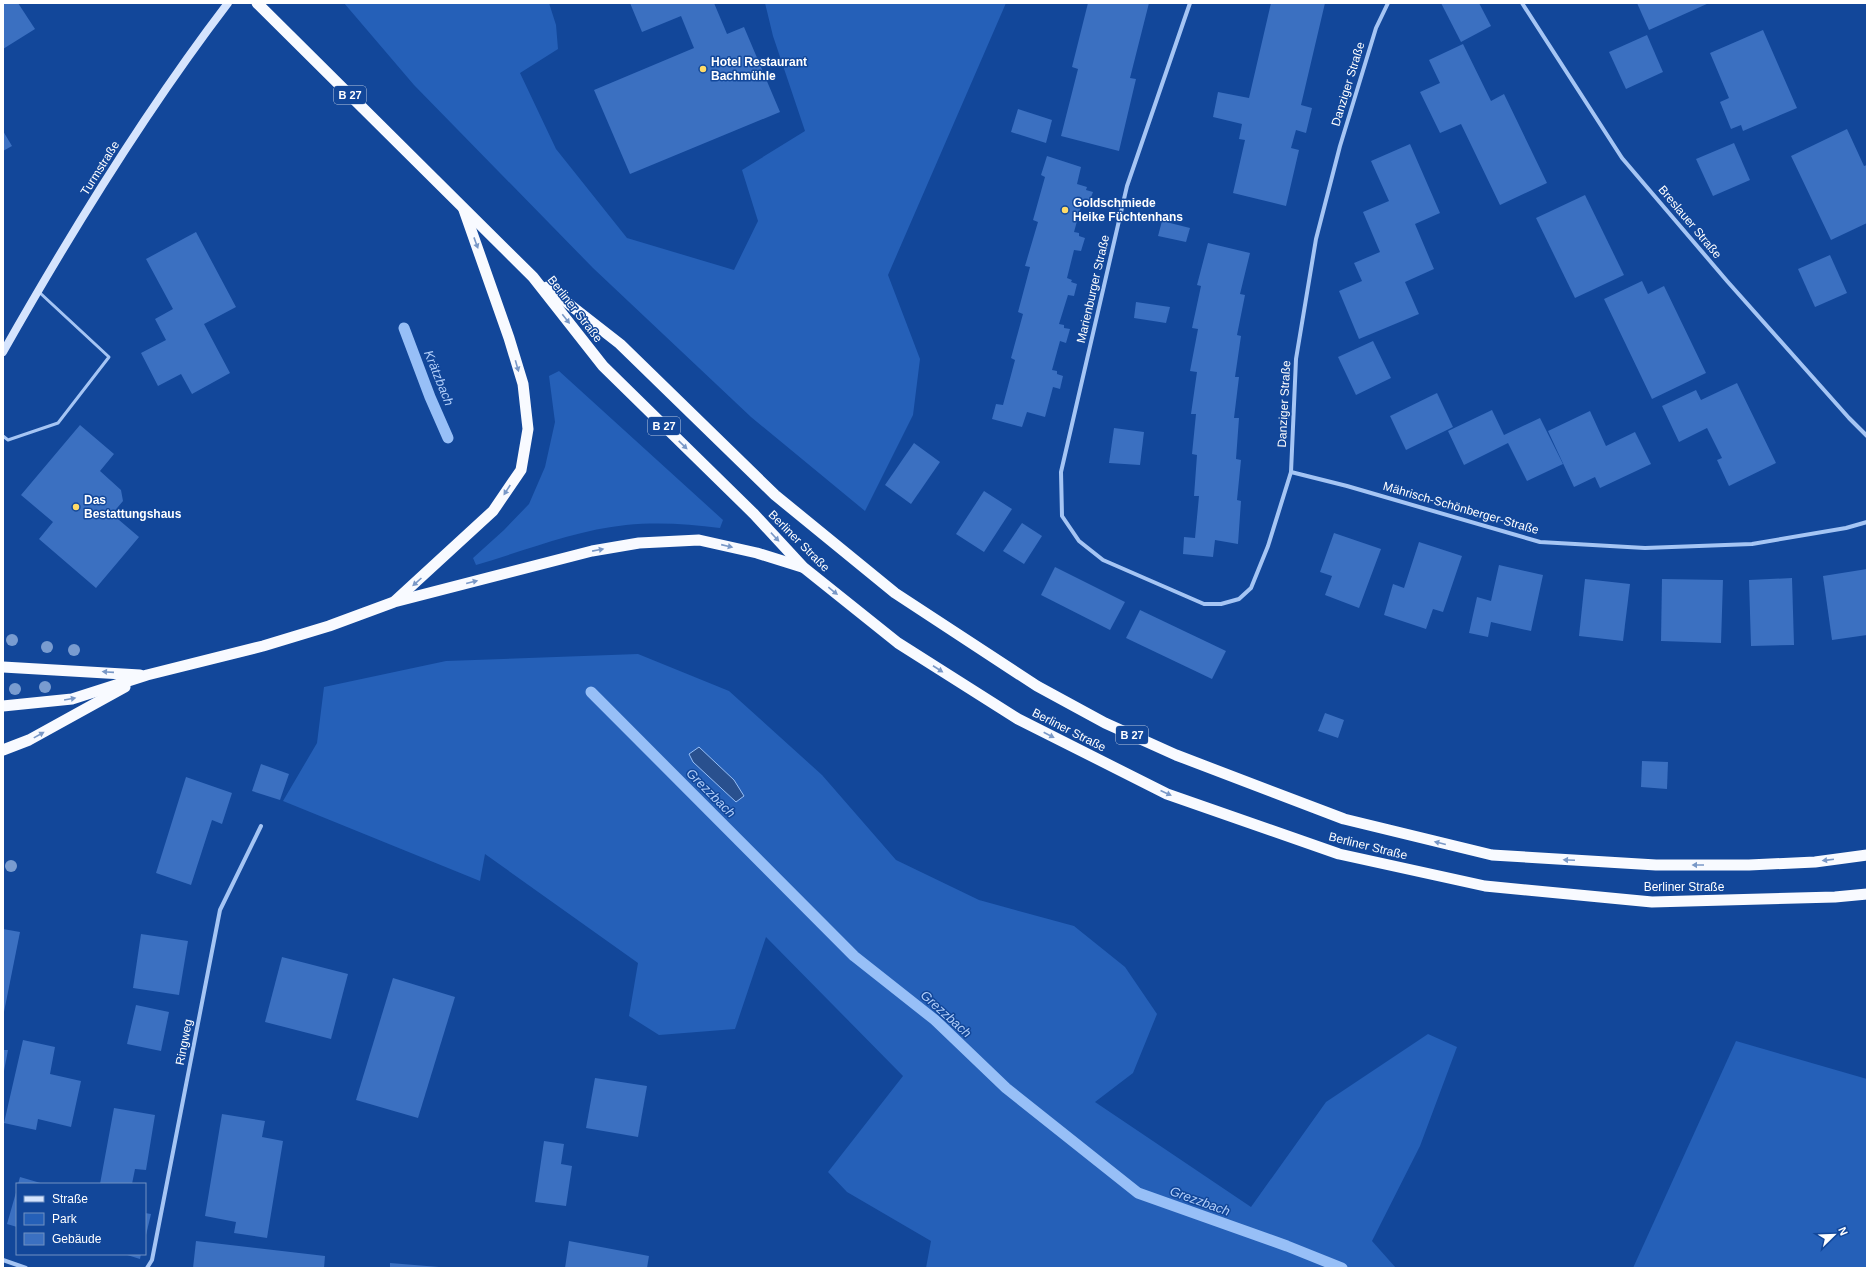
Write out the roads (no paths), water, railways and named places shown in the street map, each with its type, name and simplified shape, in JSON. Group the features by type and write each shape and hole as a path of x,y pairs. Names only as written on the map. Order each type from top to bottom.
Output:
{"highway":[{"name":"Berliner Straße","path":"257,3 533,277 603,366 754,514 803,567 898,643 1018,719 1167,794 1339,854 1485,886 1652,902 1836,897 1867,894"},
{"path":"394,602 493,511 521,470 528,429 523,384 509,338 463,206"},
{"name":"Berliner Straße","path":"533,277 620,344 775,495 895,593 1037,686 1105,723 1176,755 1344,819 1492,855 1656,865 1814,862 1867,855"},
{"path":"3,706 72,699 147,675 263,646 329,626 394,602 592,551 639,542 699,540 757,553 803,567"},
{"path":"3,667 147,675"},
{"path":"3,750 28,740 147,675"}],"main road":[{"name":"Turmstraße","path":"3,352 38,290 153,106 228,3"}],"street":[{"name":"Marienburger Straße","path":"1062,516 1061,472 1127,186 1190,3"},
{"name":"Danziger Straße","path":"1062,516 1079,541 1103,560 1204,604 1221,604 1239,599 1251,588 1268,546 1291,472 1296,359 1316,240 1340,146 1376,28 1388,3"},
{"name":"Breslauer Straße","path":"1522,3 1622,158 1727,281 1849,418 1867,436"},
{"name":"Mährisch-Schönberger-Straße","path":"1291,472 1347,486 1540,542 1646,548 1752,544 1846,528 1867,522"},
{"name":"Ringweg","path":"147,1268 152,1260 220,910 261,826"},
{"path":"3,1260 26,1268"}],"lane":[{"path":"3,436 8,440 58,423 109,357 38,290"}],"waterway":[{"name":"Krätzbach","path":"404,328 430,397 448,438"},
{"name":"Grezzbach","path":"591,692 854,956 935,1020 1006,1088 1138,1193 1287,1246 1342,1268"}],"place":[{"name":"Hotel Restaurant Bachmühle","path":"703,69"},
{"name":"Goldschmiede Heike Füchtenhans","path":"1065,210"},
{"name":"Das Bestattungshaus","path":"76,507"}]}
